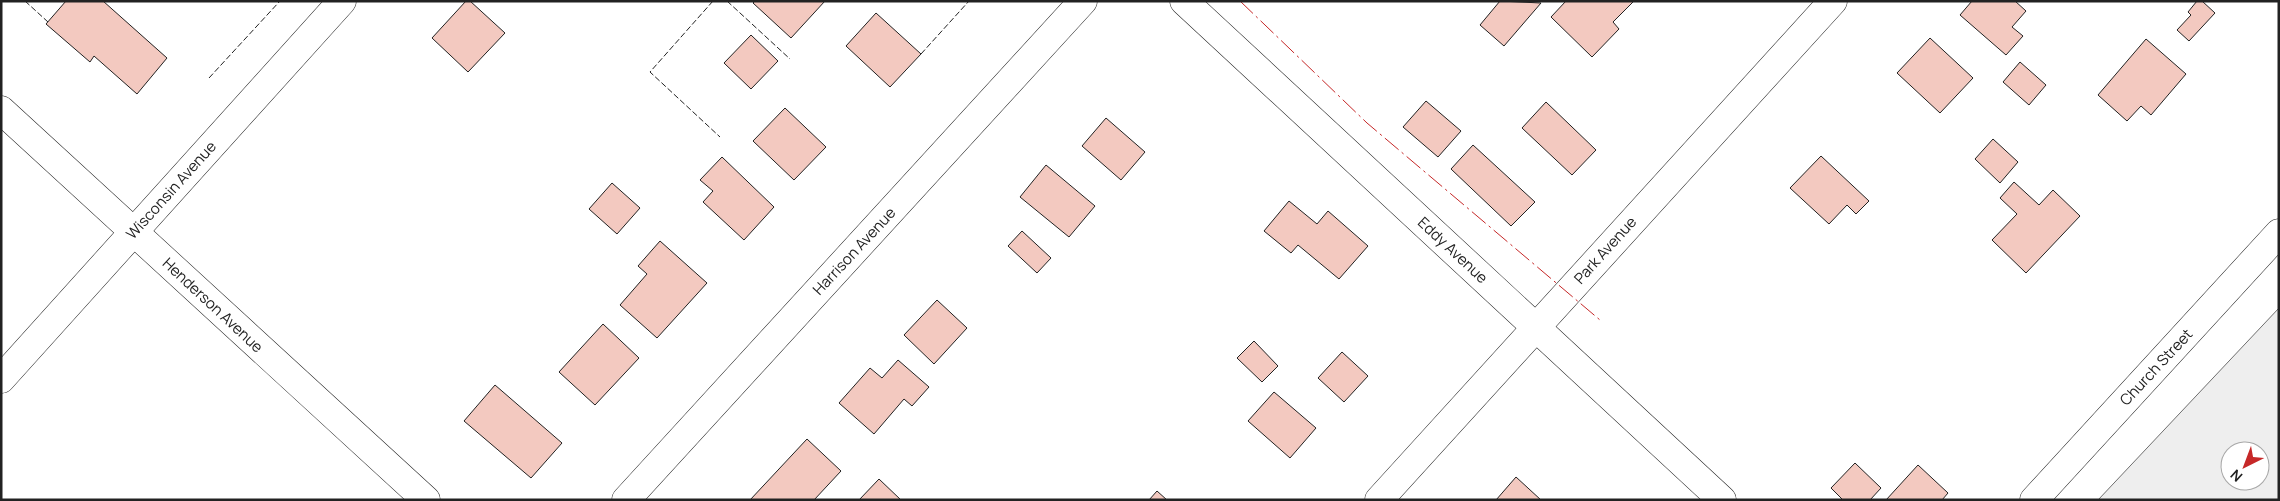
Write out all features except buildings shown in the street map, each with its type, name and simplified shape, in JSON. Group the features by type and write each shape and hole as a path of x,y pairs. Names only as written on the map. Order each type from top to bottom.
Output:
{"street":[{"name":"Wisconsin Avenue","path":"1,379 342,1"},
{"name":"Harrison Avenue","path":"626,500 1083,1"},
{"name":"Eddy Avenue","path":"1184,1 1722,500"},
{"name":"Park Avenue","path":"1379,500 1832,1"},
{"name":"Henderson Avenue","path":"1,110 426,500"},
{"name":"Church Street","path":"2034,500 2279,233"}],"shaded area":[{"path":"2279,308 2279,500 2098,500"}],"fence":[{"path":"25,1 48,22"},
{"path":"209,78 280,1"},
{"path":"713,1 650,72 720,137"},
{"path":"727,1 790,59"},
{"path":"921,54 969,1"}],"power":[{"path":"1240,1 1367,123 1600,320"}]}
